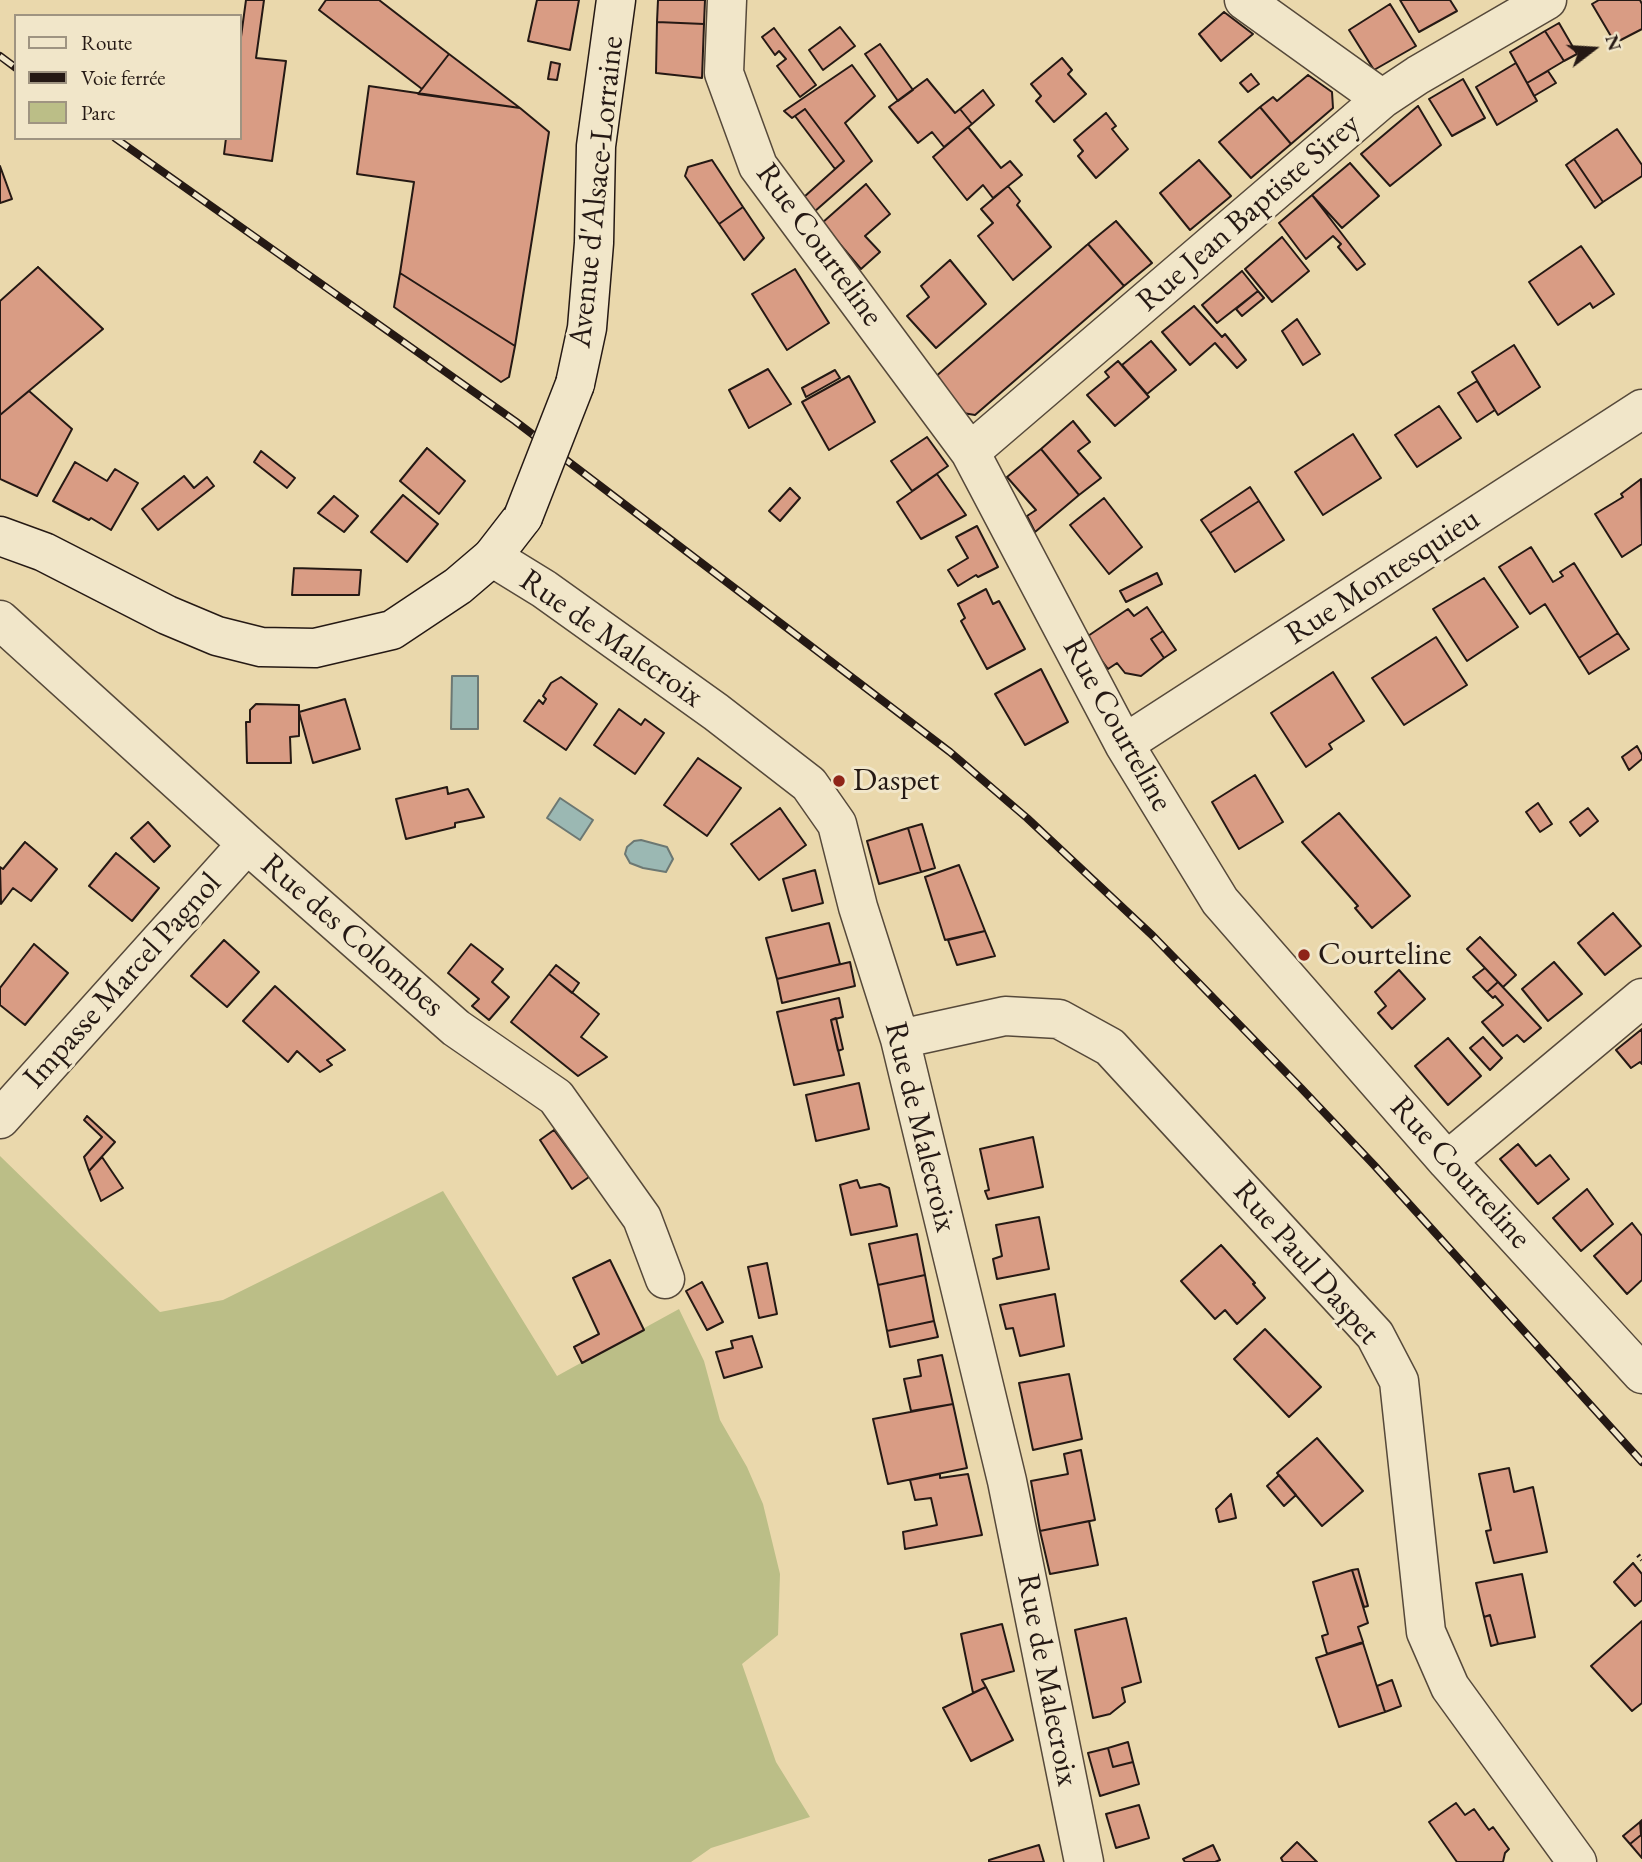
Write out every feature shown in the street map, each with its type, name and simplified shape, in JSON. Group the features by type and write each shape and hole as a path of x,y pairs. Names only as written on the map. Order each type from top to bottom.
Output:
{"street":[{"name":"Avenue d'Alsace-Lorraine","path":"0,536 44,552 167,615 216,636 261,647 315,648 391,630 458,586 492,557 523,517 575,384 587,328 594,243 596,146 616,0"},
{"name":"Rue Courteline","path":"727,0 724,74 758,166 970,452 1124,744 1220,901 1447,1161 1642,1374"},
{"path":"1244,0 1382,99"},
{"name":"Rue Jean Baptiste Sirey","path":"970,452 1382,99 1547,0"},
{"name":"Rue Montesquieu","path":"1124,744 1642,409"},
{"name":"Rue de Malecroix","path":"492,557 544,589 716,712 809,785 837,824 858,907 900,1039 1007,1481 1084,1862"},
{"name":"Rue des Colombes","path":"0,620 247,844 456,1028 556,1097 642,1218 665,1279"},
{"name":"Impasse Marcel Pagnol","path":"0,1119 247,844"},
{"path":"1447,1161 1642,998"},
{"name":"Rue Paul Daspet","path":"900,1039 1005,1016 1059,1019 1110,1047 1375,1335 1399,1381 1426,1632 1450,1686 1577,1862"}],"path":[{"path":"1637,1555 1642,1560"}],"green space":[{"path":"0,1156 160,1312 223,1300 443,1191 557,1376 679,1309 704,1361 720,1420 747,1467 763,1504 780,1574 778,1635 742,1664 776,1762 810,1817 711,1848 691,1862 0,1862"}],"water":[{"path":"452,676 478,676 478,729 451,729"},
{"path":"560,798 593,820 580,840 547,818"},
{"path":"641,840 667,847 673,859 666,872 630,863 625,854 627,847 634,841"}],"building":[{"path":"246,0 264,0 256,58 286,61 272,161 224,154 226,140 242,140 242,29"},
{"path":"326,0 379,0 449,54 422,89 319,10"},
{"path":"537,0 579,0 570,50 528,41"},
{"path":"658,0 705,0 704,24 657,22"},
{"path":"1400,0 1450,0 1457,11 1419,32"},
{"path":"1599,0 1640,0 1642,29 1615,43 1592,4"},
{"path":"1390,4 1416,46 1374,70 1349,30"},
{"path":"1224,12 1253,34 1221,61 1199,34"},
{"path":"657,22 704,24 702,78 656,73"},
{"path":"1559,23 1577,54 1564,61 1545,31"},
{"path":"840,27 855,46 823,70 809,50"},
{"path":"774,28 816,85 800,97 777,66 786,59 779,51 775,55 762,37"},
{"path":"1545,31 1564,61 1527,83 1510,52"},
{"path":"880,44 913,90 898,101 865,54"},
{"path":"449,54 520,108 418,94"},
{"path":"1062,58 1072,70 1068,74 1086,94 1054,122 1036,101 1041,96 1031,84"},
{"path":"551,62 560,64 557,80 548,79"},
{"path":"1516,63 1537,101 1497,125 1476,87"},
{"path":"852,65 875,96 845,123 872,161 814,212 804,197 844,161 805,109 792,118 784,111"},
{"path":"1548,71 1556,83 1534,96 1527,83"},
{"path":"1251,74 1259,84 1248,92 1240,83"},
{"path":"1308,75 1332,92 1333,108 1291,144 1260,107 1273,97 1277,101"},
{"path":"927,79 955,113 960,109 972,124 944,147 932,132 918,143 889,107"},
{"path":"1463,79 1485,118 1452,136 1429,99"},
{"path":"369,86 520,108 549,132 515,346 400,273 414,182 357,174"},
{"path":"983,90 994,105 972,124 960,109"},
{"path":"1418,106 1441,145 1390,186 1361,154"},
{"path":"1260,107 1291,144 1251,178 1219,142"},
{"path":"805,109 844,161 835,169 795,116"},
{"path":"1106,113 1116,126 1112,129 1128,149 1096,178 1078,156 1083,151 1074,140"},
{"path":"968,127 1001,168 1010,161 1022,175 993,198 983,185 967,200 933,157"},
{"path":"1617,129 1642,165 1642,176 1603,202 1574,159"},
{"path":"1574,159 1603,202 1595,208 1566,165"},
{"path":"712,160 743,207 719,224 685,176 688,167"},
{"path":"1199,160 1231,196 1190,230 1160,193"},
{"path":"1350,163 1379,196 1342,228 1312,195"},
{"path":"0,166 12,199 0,203"},
{"path":"866,184 890,214 865,236 880,252 861,269 822,223"},
{"path":"1008,186 1020,201 1017,205 1051,247 1013,280 978,236 993,223 981,209"},
{"path":"1312,195 1365,264 1357,270 1338,247 1341,244 1333,236 1306,259 1279,223"},
{"path":"743,207 764,238 744,260 719,224"},
{"path":"1116,221 1152,263 1124,286 1088,244"},
{"path":"1282,237 1309,271 1272,302 1245,269"},
{"path":"1088,244 1124,286 975,415 957,412 934,378"},
{"path":"1581,246 1614,294 1593,308 1590,303 1558,325 1529,282"},
{"path":"950,260 986,304 936,348 907,316 929,297 921,286"},
{"path":"38,267 103,329 0,415 0,301"},
{"path":"795,269 829,323 787,350 752,294"},
{"path":"1242,271 1258,291 1217,323 1202,305"},
{"path":"400,273 515,346 509,377 501,382 394,307"},
{"path":"1258,291 1264,298 1242,316 1236,309"},
{"path":"1194,306 1222,337 1225,334 1246,360 1237,368 1215,343 1190,365 1162,332"},
{"path":"1297,319 1320,354 1303,365 1282,331"},
{"path":"1151,341 1176,370 1147,394 1122,365"},
{"path":"1514,345 1540,387 1498,415 1472,372"},
{"path":"1118,361 1149,397 1115,426 1087,395 1109,377 1105,372"},
{"path":"768,369 791,404 749,428 729,390"},
{"path":"835,370 840,378 806,397 802,388"},
{"path":"849,376 875,422 829,450 802,402"},
{"path":"1477,381 1495,410 1477,422 1458,393"},
{"path":"29,391 72,429 37,496 0,479 0,415"},
{"path":"1439,406 1461,438 1417,467 1395,435"},
{"path":"1073,421 1090,442 1078,451 1101,478 1079,495 1041,449"},
{"path":"1353,434 1381,478 1323,515 1295,472"},
{"path":"927,437 948,466 912,491 891,461"},
{"path":"427,448 465,481 439,514 400,481"},
{"path":"1041,449 1079,495 1035,532 1027,516 1036,510 1007,477"},
{"path":"261,451 295,478 287,488 254,462"},
{"path":"75,462 107,481 115,469 138,483 111,530 53,501"},
{"path":"937,474 966,515 921,539 897,502"},
{"path":"184,476 194,488 207,477 214,486 158,530 142,509"},
{"path":"1641,479 1642,544 1622,557 1595,514 1623,497 1621,494"},
{"path":"1250,487 1259,501 1210,533 1201,520"},
{"path":"790,488 800,498 780,521 769,511"},
{"path":"403,495 438,524 407,562 371,532"},
{"path":"334,496 358,516 344,532 318,513"},
{"path":"1104,498 1142,547 1109,574 1070,525"},
{"path":"1259,501 1284,540 1235,572 1210,533"},
{"path":"977,526 998,567 978,577 976,575 958,586 948,570 968,558 956,537"},
{"path":"1531,547 1553,582 1563,576 1560,572 1574,563 1618,633 1579,658 1545,604 1530,614 1499,567"},
{"path":"294,568 361,570 359,595 292,595"},
{"path":"1157,573 1162,584 1126,602 1120,591"},
{"path":"1484,578 1518,627 1467,661 1433,609"},
{"path":"986,589 993,604 999,601 1025,649 987,669 961,621 965,618 958,604"},
{"path":"1147,607 1163,631 1151,639 1164,658 1141,676 1125,673 1117,663 1108,669 1085,638 1128,609 1134,616"},
{"path":"1163,631 1176,650 1164,658 1151,639"},
{"path":"1618,633 1629,649 1589,674 1579,658"},
{"path":"1436,637 1467,685 1404,725 1372,678"},
{"path":"1041,669 1068,722 1025,745 995,694"},
{"path":"1333,672 1364,721 1329,744 1332,749 1306,767 1271,713"},
{"path":"561,677 597,704 566,750 524,721 539,700 543,704 546,699 543,696 551,683"},
{"path":"345,699 360,749 313,763 299,712"},
{"path":"256,704 299,705 299,736 290,737 291,763 247,763 246,722 250,722 250,710"},
{"path":"619,709 641,725 645,719 664,733 635,774 594,745"},
{"path":"1637,746 1642,759 1629,770 1622,757"},
{"path":"698,758 741,788 707,836 664,805"},
{"path":"1255,775 1283,822 1239,849 1212,802"},
{"path":"447,787 448,794 468,789 484,817 406,839 396,799"},
{"path":"1538,803 1552,824 1540,832 1526,812"},
{"path":"780,808 806,845 759,880 731,844"},
{"path":"1588,808 1598,821 1580,836 1570,822"},
{"path":"1339,813 1410,896 1372,928 1355,908 1358,906 1302,842"},
{"path":"148,822 170,846 154,862 131,838"},
{"path":"922,824 935,868 921,872 908,828"},
{"path":"908,828 921,872 879,884 867,841"},
{"path":"25,842 57,869 31,901 13,888 1,904 0,867 3,869"},
{"path":"116,853 159,888 132,921 89,886"},
{"path":"959,865 985,931 945,940 925,877"},
{"path":"815,870 823,903 792,911 783,879"},
{"path":"1613,913 1641,946 1605,975 1578,943"},
{"path":"829,923 840,964 777,979 766,938"},
{"path":"985,931 995,956 957,965 948,940"},
{"path":"1480,937 1516,975 1503,987 1467,949"},
{"path":"224,940 259,972 227,1007 191,976"},
{"path":"34,944 68,973 25,1025 0,1005 0,988"},
{"path":"471,944 503,969 492,982 509,997 489,1020 472,1006 479,999 448,973"},
{"path":"850,962 855,986 782,1003 777,979"},
{"path":"1554,962 1582,994 1548,1021 1522,989"},
{"path":"556,965 579,983 572,993 549,974"},
{"path":"1485,968 1498,982 1487,992 1473,977"},
{"path":"1399,970 1425,999 1392,1029 1378,1013 1386,1006 1375,992"},
{"path":"549,974 599,1014 581,1037 607,1057 578,1076 511,1022"},
{"path":"1498,982 1541,1028 1524,1042 1517,1035 1503,1046 1482,1022 1503,1005 1487,992"},
{"path":"275,986 345,1050 327,1060 332,1065 320,1072 297,1051 288,1062 243,1021"},
{"path":"839,998 843,1017 831,1020 844,1075 794,1085 777,1012"},
{"path":"836,1018 843,1049 838,1051 831,1020"},
{"path":"1642,1029 1642,1064 1640,1062 1631,1068 1616,1050"},
{"path":"1483,1037 1502,1058 1490,1070 1470,1048"},
{"path":"1448,1038 1481,1076 1448,1105 1415,1066"},
{"path":"859,1083 869,1129 816,1141 806,1095"},
{"path":"87,1116 115,1142 89,1171 84,1157 102,1137 84,1120"},
{"path":"554,1130 589,1177 572,1189 540,1140"},
{"path":"1033,1137 1043,1187 988,1199 985,1191 989,1190 980,1149"},
{"path":"1518,1144 1536,1166 1550,1155 1569,1179 1538,1204 1500,1159"},
{"path":"102,1157 123,1188 101,1201 89,1171"},
{"path":"857,1180 860,1188 880,1184 889,1188 897,1226 851,1235 840,1185"},
{"path":"1587,1189 1613,1224 1581,1251 1553,1218"},
{"path":"1039,1217 1049,1269 997,1279 993,1259 1002,1256 996,1225"},
{"path":"1632,1223 1642,1236 1642,1280 1627,1294 1594,1256"},
{"path":"917,1234 925,1275 878,1285 869,1244"},
{"path":"1221,1245 1265,1298 1237,1324 1225,1310 1215,1319 1181,1281"},
{"path":"610,1260 644,1330 582,1363 574,1347 599,1334 573,1278"},
{"path":"767,1263 777,1314 759,1318 748,1267"},
{"path":"925,1275 934,1321 887,1331 878,1285"},
{"path":"702,1282 723,1322 707,1330 686,1291"},
{"path":"1055,1294 1064,1346 1020,1356 1013,1328 1006,1329 1000,1305"},
{"path":"934,1321 938,1337 890,1347 887,1331"},
{"path":"1265,1329 1321,1387 1289,1417 1234,1359"},
{"path":"752,1336 762,1367 724,1378 716,1352 733,1348 731,1341"},
{"path":"942,1355 953,1404 911,1411 904,1379 921,1376 918,1360"},
{"path":"1069,1374 1082,1439 1033,1450 1019,1383"},
{"path":"953,1404 967,1468 888,1484 873,1419"},
{"path":"1317,1438 1363,1491 1322,1526 1277,1473"},
{"path":"1081,1450 1095,1520 1040,1531 1031,1481 1068,1474 1064,1454"},
{"path":"1509,1468 1514,1492 1533,1487 1547,1552 1494,1563 1486,1531 1491,1530 1479,1474"},
{"path":"940,1474 940,1478 968,1474 982,1535 905,1549 903,1532 937,1525 931,1498 915,1500 910,1480"},
{"path":"1279,1475 1296,1495 1284,1506 1267,1486"},
{"path":"1231,1494 1236,1518 1219,1522 1216,1509"},
{"path":"1089,1521 1098,1565 1050,1574 1040,1531"},
{"path":"1633,1563 1642,1574 1642,1600 1635,1606 1614,1582"},
{"path":"1358,1569 1368,1606 1364,1607 1352,1570"},
{"path":"1352,1570 1368,1623 1358,1627 1363,1642 1327,1654 1322,1636 1328,1634 1313,1582"},
{"path":"1522,1574 1535,1637 1498,1644 1490,1615 1484,1617 1476,1583"},
{"path":"1490,1615 1498,1644 1491,1646 1484,1617"},
{"path":"1126,1618 1141,1682 1122,1688 1125,1702 1110,1714 1093,1718 1075,1630"},
{"path":"1642,1621 1642,1703 1632,1711 1591,1666"},
{"path":"1002,1624 1014,1671 982,1680 986,1687 973,1693 961,1634"},
{"path":"1363,1643 1385,1712 1339,1727 1316,1658"},
{"path":"1392,1680 1401,1706 1385,1712 1377,1686"},
{"path":"986,1687 1013,1740 971,1761 943,1708"},
{"path":"1128,1742 1133,1762 1113,1767 1108,1748"},
{"path":"1108,1748 1113,1767 1133,1762 1139,1784 1100,1796 1088,1753"},
{"path":"1456,1803 1465,1815 1474,1809 1489,1830 1493,1827 1509,1849 1503,1862 1457,1862 1429,1822"},
{"path":"1139,1805 1149,1838 1116,1848 1106,1814"},
{"path":"1642,1820 1642,1858 1630,1844 1641,1835"},
{"path":"1640,1822 1641,1835 1630,1844 1623,1836"},
{"path":"1297,1842 1317,1862 1283,1862 1281,1858"},
{"path":"1039,1845 1044,1862 989,1862 989,1860"},
{"path":"1213,1845 1220,1860 1185,1862 1183,1859"}],"railway":[{"path":"0,56 14,66"},
{"path":"118,140 515,421 950,752 1027,818 1153,936 1301,1088 1642,1462"}],"place":[{"name":"Daspet","path":"839,781"},
{"name":"Courteline","path":"1304,955"}]}
